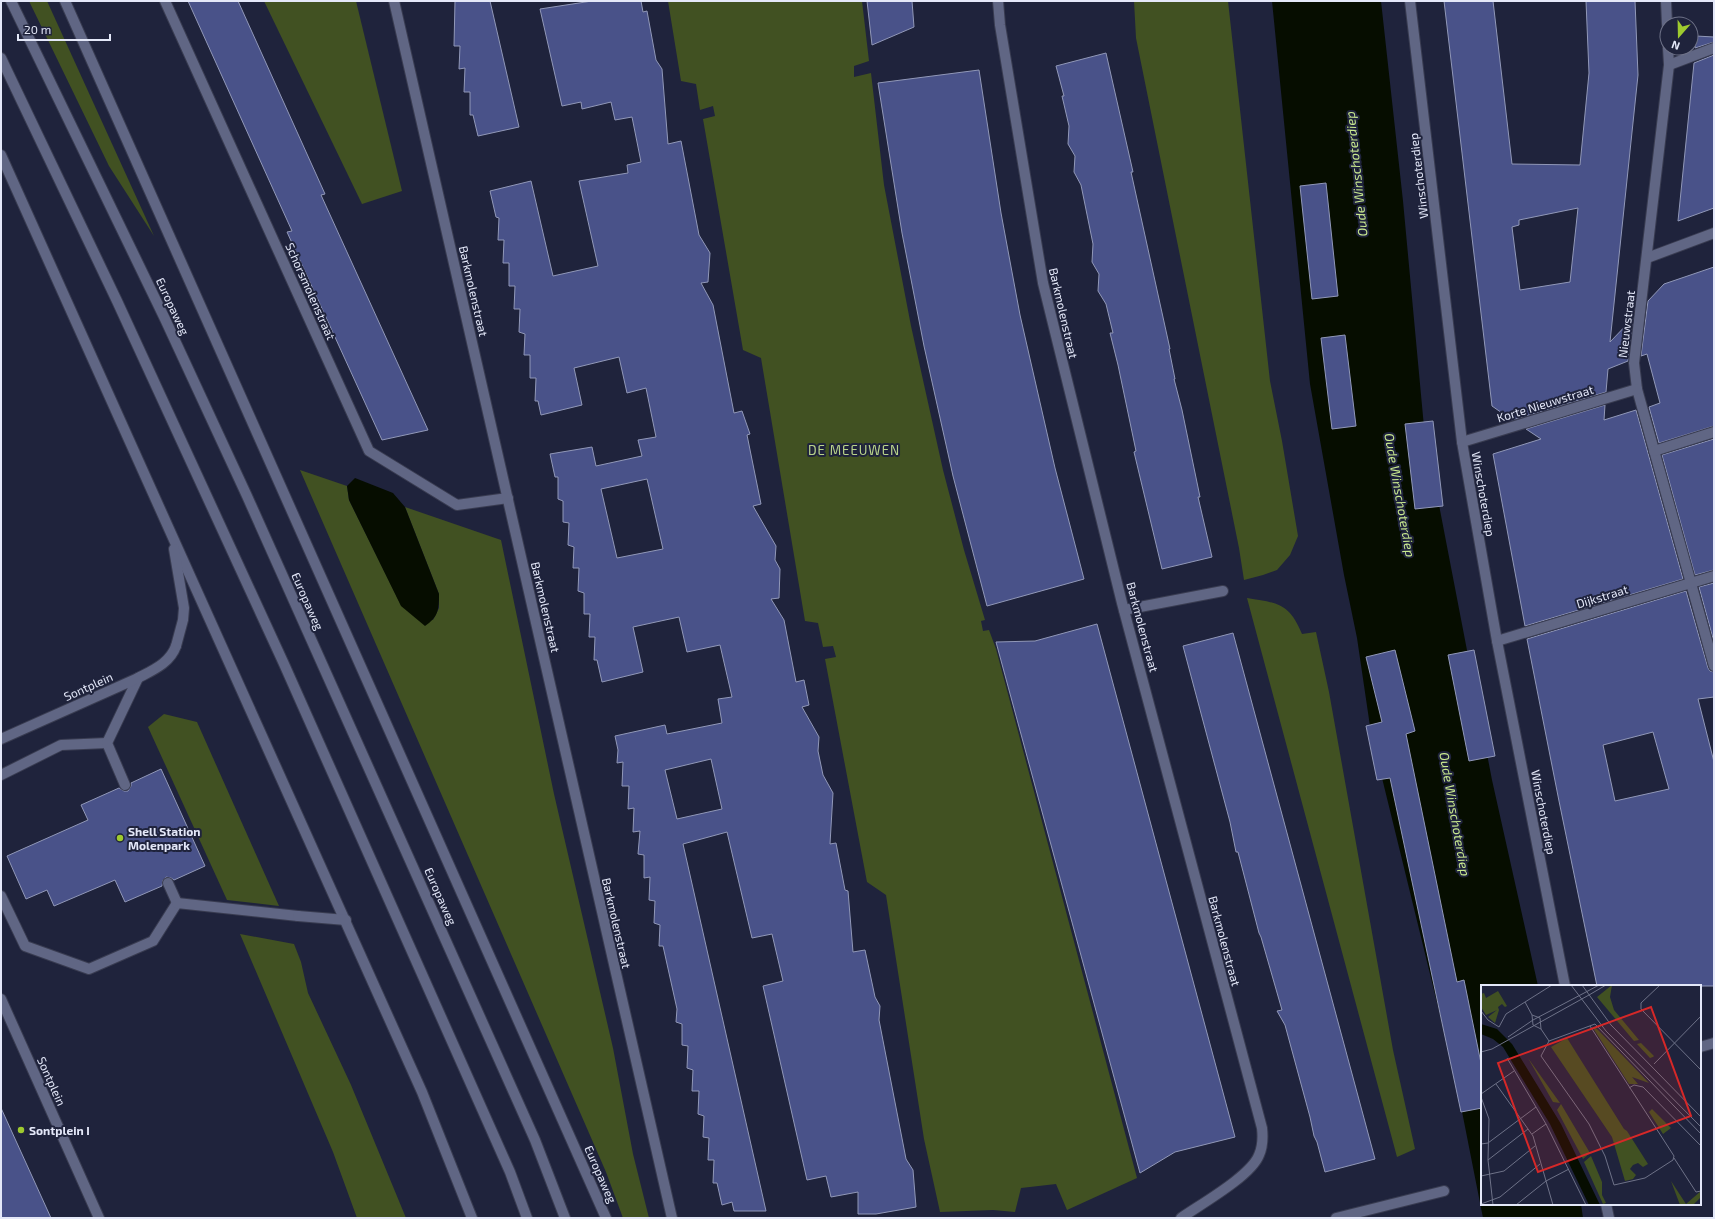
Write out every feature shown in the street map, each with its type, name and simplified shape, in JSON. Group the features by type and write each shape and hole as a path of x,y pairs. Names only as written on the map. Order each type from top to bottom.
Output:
{"street":[{"name":"Europaweg","path":"11,1 162,312 247,496 525,1118 565,1218"},
{"name":"Europaweg","path":"65,1 606,1218"},
{"name":"Schorsmolenstraat","path":"165,1 369,451 457,505 508,498"},
{"name":"Barkmolenstraat","path":"394,1 672,1218"},
{"name":"Barkmolenstraat","path":"998,1 1000,25 1043,283 1124,610 1262,1128 1263,1142 1259,1156 1252,1166 1243,1175 1181,1218"},
{"name":"Winschoterdiep","path":"1410,1 1462,442 1497,641 1565,985"},
{"path":"1666,1 1667,16"},
{"path":"1669,65 1714,48"},
{"name":"Nieuwstraat","path":"1668,56 1669,65 1634,363 1637,389 1692,582 1714,666"},
{"path":"1,58 117,301 284,664 510,1172 527,1218"},
{"path":"1,155 346,920 422,1092 472,1218"},
{"path":"1647,258 1714,233"},
{"name":"Korte Nieuwstraat","path":"1462,442 1637,389"},
{"path":"1654,451 1714,432"},
{"name":"Sontplein","path":"1,740 138,678 158,667 169,658 176,646 183,620 184,608 172,535"},
{"name":"Dijkstraat","path":"1497,641 1714,576"},
{"path":"1124,610 1223,591"},
{"path":"125,786 107,743 138,678"},
{"path":"1,774 61,745 107,743"},
{"path":"168,883 177,903"},
{"path":"1,896 25,946 90,969 153,940 177,903"},
{"path":"177,903 346,920"},
{"name":"Sontplein","path":"1,999 99,1218"},
{"path":"1701,1047 1714,1043"},
{"path":"1336,1218 1444,1192"},
{"path":"1606,1205 1609,1218"}],"green space":[{"path":"29,1 47,1 154,236 109,166"},
{"path":"264,1 356,1 402,191 362,204"},
{"path":"668,1 862,1 869,61 854,66 854,77 871,73 884,185 911,326 943,470 964,550 985,620 981,621 983,631 989,630 996,649 1137,1178 1067,1210 1056,1184 1021,1188 1015,1212 993,1210 940,1212 924,1139 886,895 867,882 825,659 836,657 833,646 823,647 818,623 805,621 761,358 743,350 703,119 715,116 713,106 700,110 696,84 681,81"},
{"path":"1134,1 1228,1 1270,381 1298,536 1290,555 1277,570 1244,580 1239,548 1136,38"},
{"path":"300,470 347,486 349,500 401,605 433,620 439,608 439,594 405,507 501,540 554,794 613,1048 633,1154 649,1218 623,1218 606,1172"},
{"path":"1247,598 1267,601 1281,606 1292,616 1302,634 1316,632 1329,692 1393,1050 1415,1149 1397,1157"},
{"path":"164,714 197,722 279,906 227,900 148,727"},
{"path":"240,934 294,944 301,962 308,993 351,1085 406,1218 357,1218 333,1152"}],"water":[{"name":"Oude Winschoterdiep","path":"1272,1 1381,1 1403,201 1424,427 1492,780 1538,985 1481,985 1481,1205 1581,1205 1583,1218 1483,1218 1455,1076 1371,733 1357,638 1344,575 1310,384"},
{"path":"355,478 393,493 405,507 439,594 437,613 425,626 401,606 349,500 347,486"}],"building":[{"path":"188,1 238,1 325,194 321,195 428,430 382,440 287,232 292,231"},
{"path":"455,1 490,1 519,127 478,136 473,115 470,115 470,92 464,92 465,68 459,69 460,46 454,46"},
{"path":"592,1 641,1 643,12 647,11 656,60 662,69 668,144 681,141 699,235 710,253 708,282 701,283 713,305 734,413 742,411 750,434 747,435 761,504 753,506 776,546 775,560 780,569 779,598 771,599 784,620 796,682 804,680 809,705 802,707 819,737 818,751 823,775 833,793 830,844 836,843 845,890 848,891 853,952 865,950 875,997 880,1006 879,1020 906,1159 913,1170 916,1207 876,1214 858,1214 858,1192 831,1197 826,1176 807,1180 763,986 783,981 772,934 752,938 727,832 683,844 766,1211 734,1211 732,1202 722,1205 717,1183 713,1183 714,1160 708,1160 709,1138 703,1137 704,1116 698,1114 699,1091 692,1091 693,1070 687,1068 688,1046 682,1045 682,1024 676,1022 677,1009 663,946 659,946 660,925 654,923 655,901 649,900 650,877 644,878 644,855 638,854 640,831 633,832 634,808 628,809 629,786 622,786 623,762 617,763 618,750 615,736 665,725 667,734 722,723 718,699 732,697 720,645 687,652 679,617 633,627 643,672 602,682 597,660 594,660 595,637 589,637 590,614 584,614 584,593 578,591 579,568 573,568 574,547 568,545 569,523 563,522 563,501 558,499 558,477 555,477 550,454 592,447 596,466 642,456 638,440 656,437 646,388 627,393 619,357 574,368 582,405 541,415 538,401 535,401 536,378 530,378 530,355 524,355 525,334 519,332 520,309 514,309 515,286 509,286 509,263 503,263 504,240 498,240 499,218 496,217 490,191 531,181 553,276 598,266 579,181 628,173 627,165 641,162 632,117 615,120 611,102 582,109 581,102 562,106 540,9","holes":["647,479 663,549 617,558 601,489","711,759 722,809 677,819 665,770"]},
{"path":"867,1 912,1 914,27 872,45"},
{"path":"1444,1 1493,1 1512,164 1580,165 1589,73 1586,1 1635,1 1638,75 1610,342 1633,318 1628,361 1608,369 1606,392 1512,420 1492,406","holes":["1578,208 1570,282 1520,290 1512,227 1519,225 1519,220"]},
{"path":"1699,36 1714,37 1714,42 1699,47"},
{"path":"1106,53 1133,172 1131,172 1170,349 1174,379 1182,410 1200,497 1198,497 1212,557 1162,569 1134,452 1136,451 1110,333 1113,333 1106,304 1098,291 1099,274 1092,262 1093,244 1081,185 1074,172 1075,156 1068,144 1069,126 1062,96 1064,96 1056,66"},
{"path":"1714,55 1714,208 1678,221 1694,63"},
{"path":"979,70 1001,213 1020,315 1055,468 1084,579 987,606 953,476 924,346 902,233 878,83"},
{"path":"1326,183 1338,296 1312,299 1300,186"},
{"path":"1714,267 1714,426 1659,443 1649,407 1660,403 1647,354 1641,356 1648,301 1664,284"},
{"path":"1345,335 1356,426 1332,429 1321,338"},
{"path":"1605,405 1604,420 1636,410 1683,579 1525,626 1493,454 1541,439 1526,429"},
{"path":"1433,421 1443,506 1415,509 1405,424"},
{"path":"1714,439 1714,570 1695,575 1662,455"},
{"path":"1714,583 1714,642 1699,587"},
{"path":"1686,591 1708,668 1710,671 1714,672 1714,697 1698,699 1714,762 1714,986 1597,985 1527,639","holes":["1653,732 1669,789 1615,801 1603,745"]},
{"path":"1097,624 1235,1137 1175,1152 1140,1173 996,642 1035,641"},
{"path":"1233,633 1375,1159 1325,1172 1285,1025 1277,1011 1282,1010 1259,933 1238,852 1236,852 1230,822 1183,646"},
{"path":"1395,650 1415,731 1406,734 1457,982 1464,980 1481,1063 1481,1108 1461,1112 1390,778 1377,780 1366,726 1382,722 1366,657"},
{"path":"1474,650 1495,756 1469,761 1448,655"},
{"name":"Shell Station Molenpark","path":"161,769 205,866 174,880 166,877 163,880 162,886 125,902 115,880 54,906 47,890 26,899 7,856 88,820 81,805 119,788 124,791 128,791 131,783"},
{"path":"1,1108 51,1218 1,1218"}],"place":[{"name":"Shell Station Molenpark","path":"120,838"},
{"name":"Sontplein I","path":"21,1130"}],"district":[{"name":"DE MEEUWEN","path":"854,450"}]}
